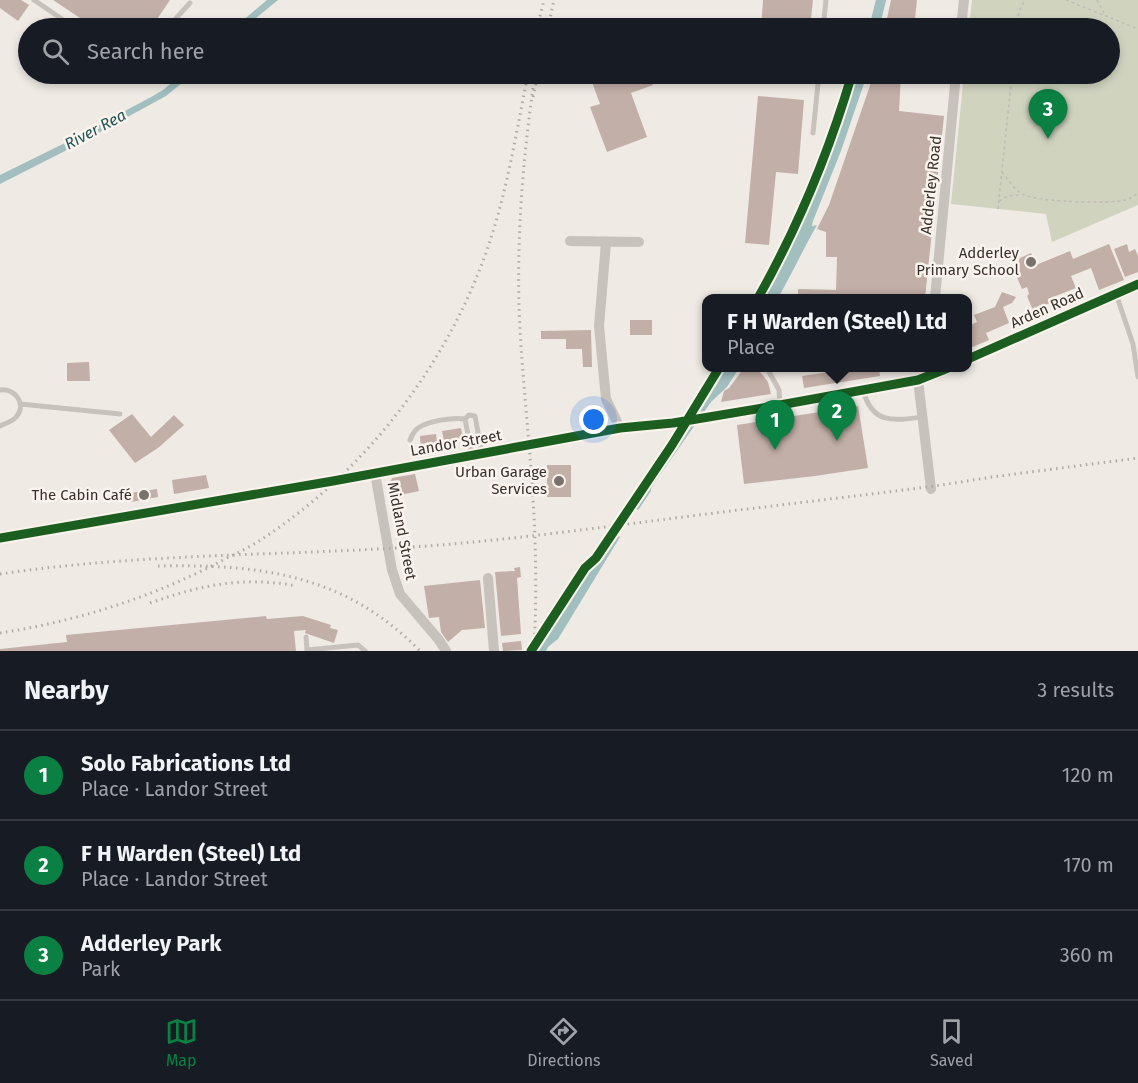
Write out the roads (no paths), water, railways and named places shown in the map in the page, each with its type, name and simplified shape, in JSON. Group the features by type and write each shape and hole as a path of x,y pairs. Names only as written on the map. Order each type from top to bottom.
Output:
{"street":[{"path":"962,18 964,0"},
{"name":"Adderley Road","path":"934,294 955,84"},
{"path":"570,241 639,242"},
{"path":"606,243 599,326 606,399 620,428"},
{"name":"Arden Road","path":"972,357 1138,284"},
{"path":"924,375 923,417 931,489"},
{"name":"Landor Street","path":"0,538 620,428 673,423 735,413 863,390 924,375"},
{"name":"Midland Street","path":"375,473 392,570 400,594 446,651"},
{"path":"488,578 494,651"}],"lane":[{"path":"34,0 60,18"},
{"path":"824,18 826,0"},
{"path":"176,18 190,3"},
{"path":"813,134 818,84"},
{"path":"1116,294 1133,344 1138,377"},
{"path":"769,372 779,390 780,405"},
{"path":"0,390 11,391 17,395 21,404 19,414 15,419 0,426"},
{"path":"863,390 866,402 872,411 883,417 923,417"},
{"path":"21,404 120,414"},
{"path":"465,419 469,415 475,416 477,455"},
{"path":"410,440 420,426 453,417 465,419"},
{"path":"465,419 477,455"},
{"path":"306,638 307,650 345,649 358,645 365,651"}],"water":[{"path":"267,0 278,0 256,18 246,18"},
{"name":"River Rea","path":"170,84 181,84 166,96 0,184 0,175 163,90"},
{"path":"812,205 816,207 812,226 817,225 780,294 763,294 798,224"},
{"path":"719,372 736,372 727,387 711,402 655,482 558,639 546,651 536,651 561,605 600,555 661,467"}],"waterway":[{"path":"876,18 881,0"},
{"path":"808,220 836,150 859,84"}],"railway":[{"path":"540,18 544,0"},
{"path":"550,18 554,0"},
{"path":"0,633 88,614 145,595 200,572 259,541 297,514 333,484 366,450 397,414 424,376 449,335 470,293 487,250 500,207 526,84"},
{"path":"533,97 536,84"},
{"path":"533,88 522,197 519,306 534,525 536,588 534,651"},
{"path":"0,574 106,562 488,541 942,485 1138,458"},
{"path":"158,566 231,568 299,579 331,590 362,605 391,625 420,651"},
{"path":"150,603 187,591 222,584 258,582 297,586"}],"place":[{"name":"Adderley Park","path":"1048,139"},
{"name":"Adderley Primary School","path":"1031,262"},
{"name":"F H Warden (Steel) Ltd","path":"837,441"},
{"name":"Solo Fabrications Ltd","path":"775,450"},
{"name":"Urban Garage Services","path":"559,481"},
{"name":"The Cabin Café","path":"144,495"}]}
